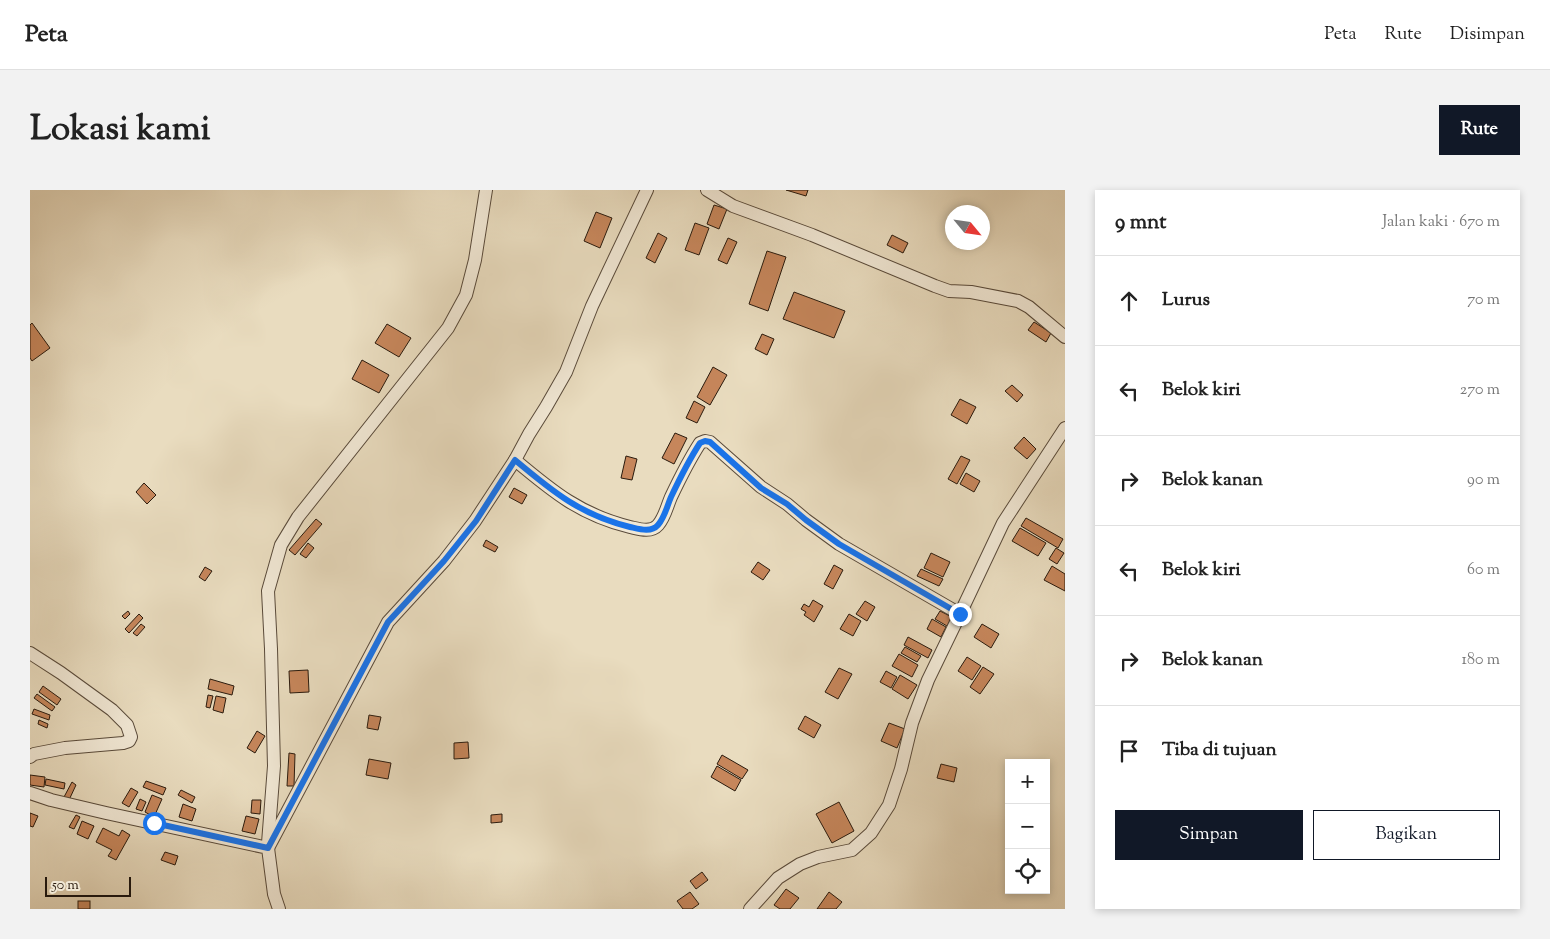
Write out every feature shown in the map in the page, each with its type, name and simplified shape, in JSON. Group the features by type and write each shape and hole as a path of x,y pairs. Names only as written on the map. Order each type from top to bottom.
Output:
{"street":[{"path":"279,909 274,894 268,848 274,766 268,591 278,552 298,517 448,328 466,295 476,260 486,190"},
{"path":"268,848 388,622 444,561 476,521 515,460 566,372 592,306 647,190"},
{"path":"707,190 734,206 812,235 949,291 972,292 1018,301 1029,306 1065,337"},
{"path":"750,909 778,878 800,864 818,856 852,850 871,833 889,805 901,769 912,723 928,680 1002,523 1065,428"},
{"path":"515,460 554,493 584,511 613,523 641,530 652,530 663,518 682,474 700,443 710,442 761,488 787,504 839,544 960,614"},
{"path":"30,653 112,710 127,725 131,737 129,741 123,743 65,748 34,754 30,757"},
{"path":"30,793 106,813 268,848"}],"building":[{"path":"786,190 808,190 806,196"},
{"path":"714,205 727,209 719,229 707,224"},
{"path":"596,212 612,218 600,248 584,241"},
{"path":"695,223 709,228 699,255 685,250"},
{"path":"658,233 667,238 655,263 646,258"},
{"path":"892,235 908,243 903,253 887,245"},
{"path":"728,238 737,242 727,264 718,260"},
{"path":"767,251 786,257 768,311 749,304"},
{"path":"794,292 845,311 834,338 783,319"},
{"path":"1034,322 1051,333 1046,342 1028,330"},
{"path":"32,323 50,348 32,361 30,358 30,325"},
{"path":"387,324 411,338 399,357 375,343"},
{"path":"762,334 774,339 767,355 755,349"},
{"path":"362,360 389,375 379,393 352,379"},
{"path":"713,367 727,375 710,405 697,397"},
{"path":"1012,385 1023,395 1017,402 1005,391"},
{"path":"960,399 976,407 967,424 951,415"},
{"path":"694,401 705,407 697,423 686,418"},
{"path":"675,433 687,438 674,464 662,458"},
{"path":"1024,437 1036,449 1027,459 1014,448"},
{"path":"626,456 637,459 632,480 621,478"},
{"path":"961,456 970,460 957,484 948,479"},
{"path":"966,473 980,481 974,492 960,484"},
{"path":"144,483 156,495 147,504 136,492"},
{"path":"514,488 527,495 522,504 509,497"},
{"path":"1026,518 1063,539 1058,548 1021,526"},
{"path":"316,519 322,524 295,555 289,550"},
{"path":"1020,528 1046,543 1038,556 1012,541"},
{"path":"486,540 498,547 495,552 483,546"},
{"path":"308,543 314,548 306,558 300,554"},
{"path":"1056,548 1064,553 1057,564 1049,559"},
{"path":"931,553 950,562 943,577 924,568"},
{"path":"758,562 770,570 763,580 751,572"},
{"path":"834,565 843,570 833,589 824,584"},
{"path":"1052,566 1065,574 1065,591 1044,580"},
{"path":"205,567 212,571 205,581 199,577"},
{"path":"921,569 943,579 939,586 917,576"},
{"path":"813,600 823,606 814,622 804,615 806,612 801,609 804,604 809,607"},
{"path":"865,601 875,607 867,621 856,614"},
{"path":"128,611 130,614 125,619 122,616"},
{"path":"940,611 952,617 947,626 935,619"},
{"path":"139,614 143,618 129,633 125,629"},
{"path":"849,614 861,621 853,636 840,629"},
{"path":"932,619 946,627 941,637 927,629"},
{"path":"141,624 145,627 137,636 133,633"},
{"path":"982,624 999,634 991,648 974,637"},
{"path":"908,637 932,650 928,658 904,645"},
{"path":"905,647 921,656 917,662 901,653"},
{"path":"899,654 918,665 912,677 892,666"},
{"path":"967,657 981,666 972,680 958,671"},
{"path":"983,667 994,674 980,694 970,687"},
{"path":"839,668 852,674 838,699 825,692"},
{"path":"308,670 309,692 290,693 289,671"},
{"path":"886,671 897,677 891,688 880,682"},
{"path":"900,675 917,685 908,699 892,689"},
{"path":"210,679 234,686 232,695 208,689"},
{"path":"43,686 61,699 57,705 39,692"},
{"path":"37,694 55,707 52,711 34,698"},
{"path":"208,695 213,696 210,708 206,707"},
{"path":"216,696 226,698 223,713 213,710"},
{"path":"34,709 50,715 49,720 32,714"},
{"path":"369,715 381,717 378,730 367,728"},
{"path":"805,716 821,725 814,738 798,729"},
{"path":"39,720 48,724 47,728 38,724"},
{"path":"889,723 905,729 897,748 881,741"},
{"path":"257,731 265,736 255,753 247,748"},
{"path":"468,742 469,758 454,759 454,743"},
{"path":"289,753 295,754 294,786 287,786"},
{"path":"722,755 748,770 742,779 717,764"},
{"path":"369,759 391,763 388,779 366,775"},
{"path":"941,764 957,768 954,782 937,778"},
{"path":"717,766 741,780 735,791 711,777"},
{"path":"30,775 45,777 44,787 30,785"},
{"path":"46,779 65,783 64,789 45,785"},
{"path":"146,781 166,788 163,795 143,787"},
{"path":"72,782 76,785 69,800 64,797"},
{"path":"131,788 138,792 129,807 122,803"},
{"path":"181,790 195,797 192,803 178,795"},
{"path":"152,795 162,799 154,817 145,812"},
{"path":"140,799 146,802 142,811 136,809"},
{"path":"252,800 261,800 260,814 251,813"},
{"path":"839,802 854,831 832,843 816,814"},
{"path":"183,804 196,809 192,821 179,817"},
{"path":"30,813 38,816 33,827 30,826"},
{"path":"502,814 502,822 491,823 491,815"},
{"path":"76,815 80,817 74,829 69,827"},
{"path":"246,816 259,819 255,834 242,831"},
{"path":"82,821 94,826 88,839 77,834"},
{"path":"103,828 119,836 122,830 130,835 116,860 108,856 112,850 96,842"},
{"path":"165,852 178,856 175,865 161,860"},
{"path":"702,872 708,880 696,889 690,881"},
{"path":"786,889 799,898 790,909 780,909 774,905"},
{"path":"690,892 699,904 692,909 683,909 677,901"},
{"path":"829,892 842,902 836,909 817,909"},
{"path":"78,901 90,901 90,909 78,909"}],"route":[{"path":"154,823 268,848 388,622 444,561 476,521 515,460 554,493 584,511 613,523 641,530 652,530 663,518 693,453 700,443 710,442 761,488 787,504 839,544 960,614"}]}
